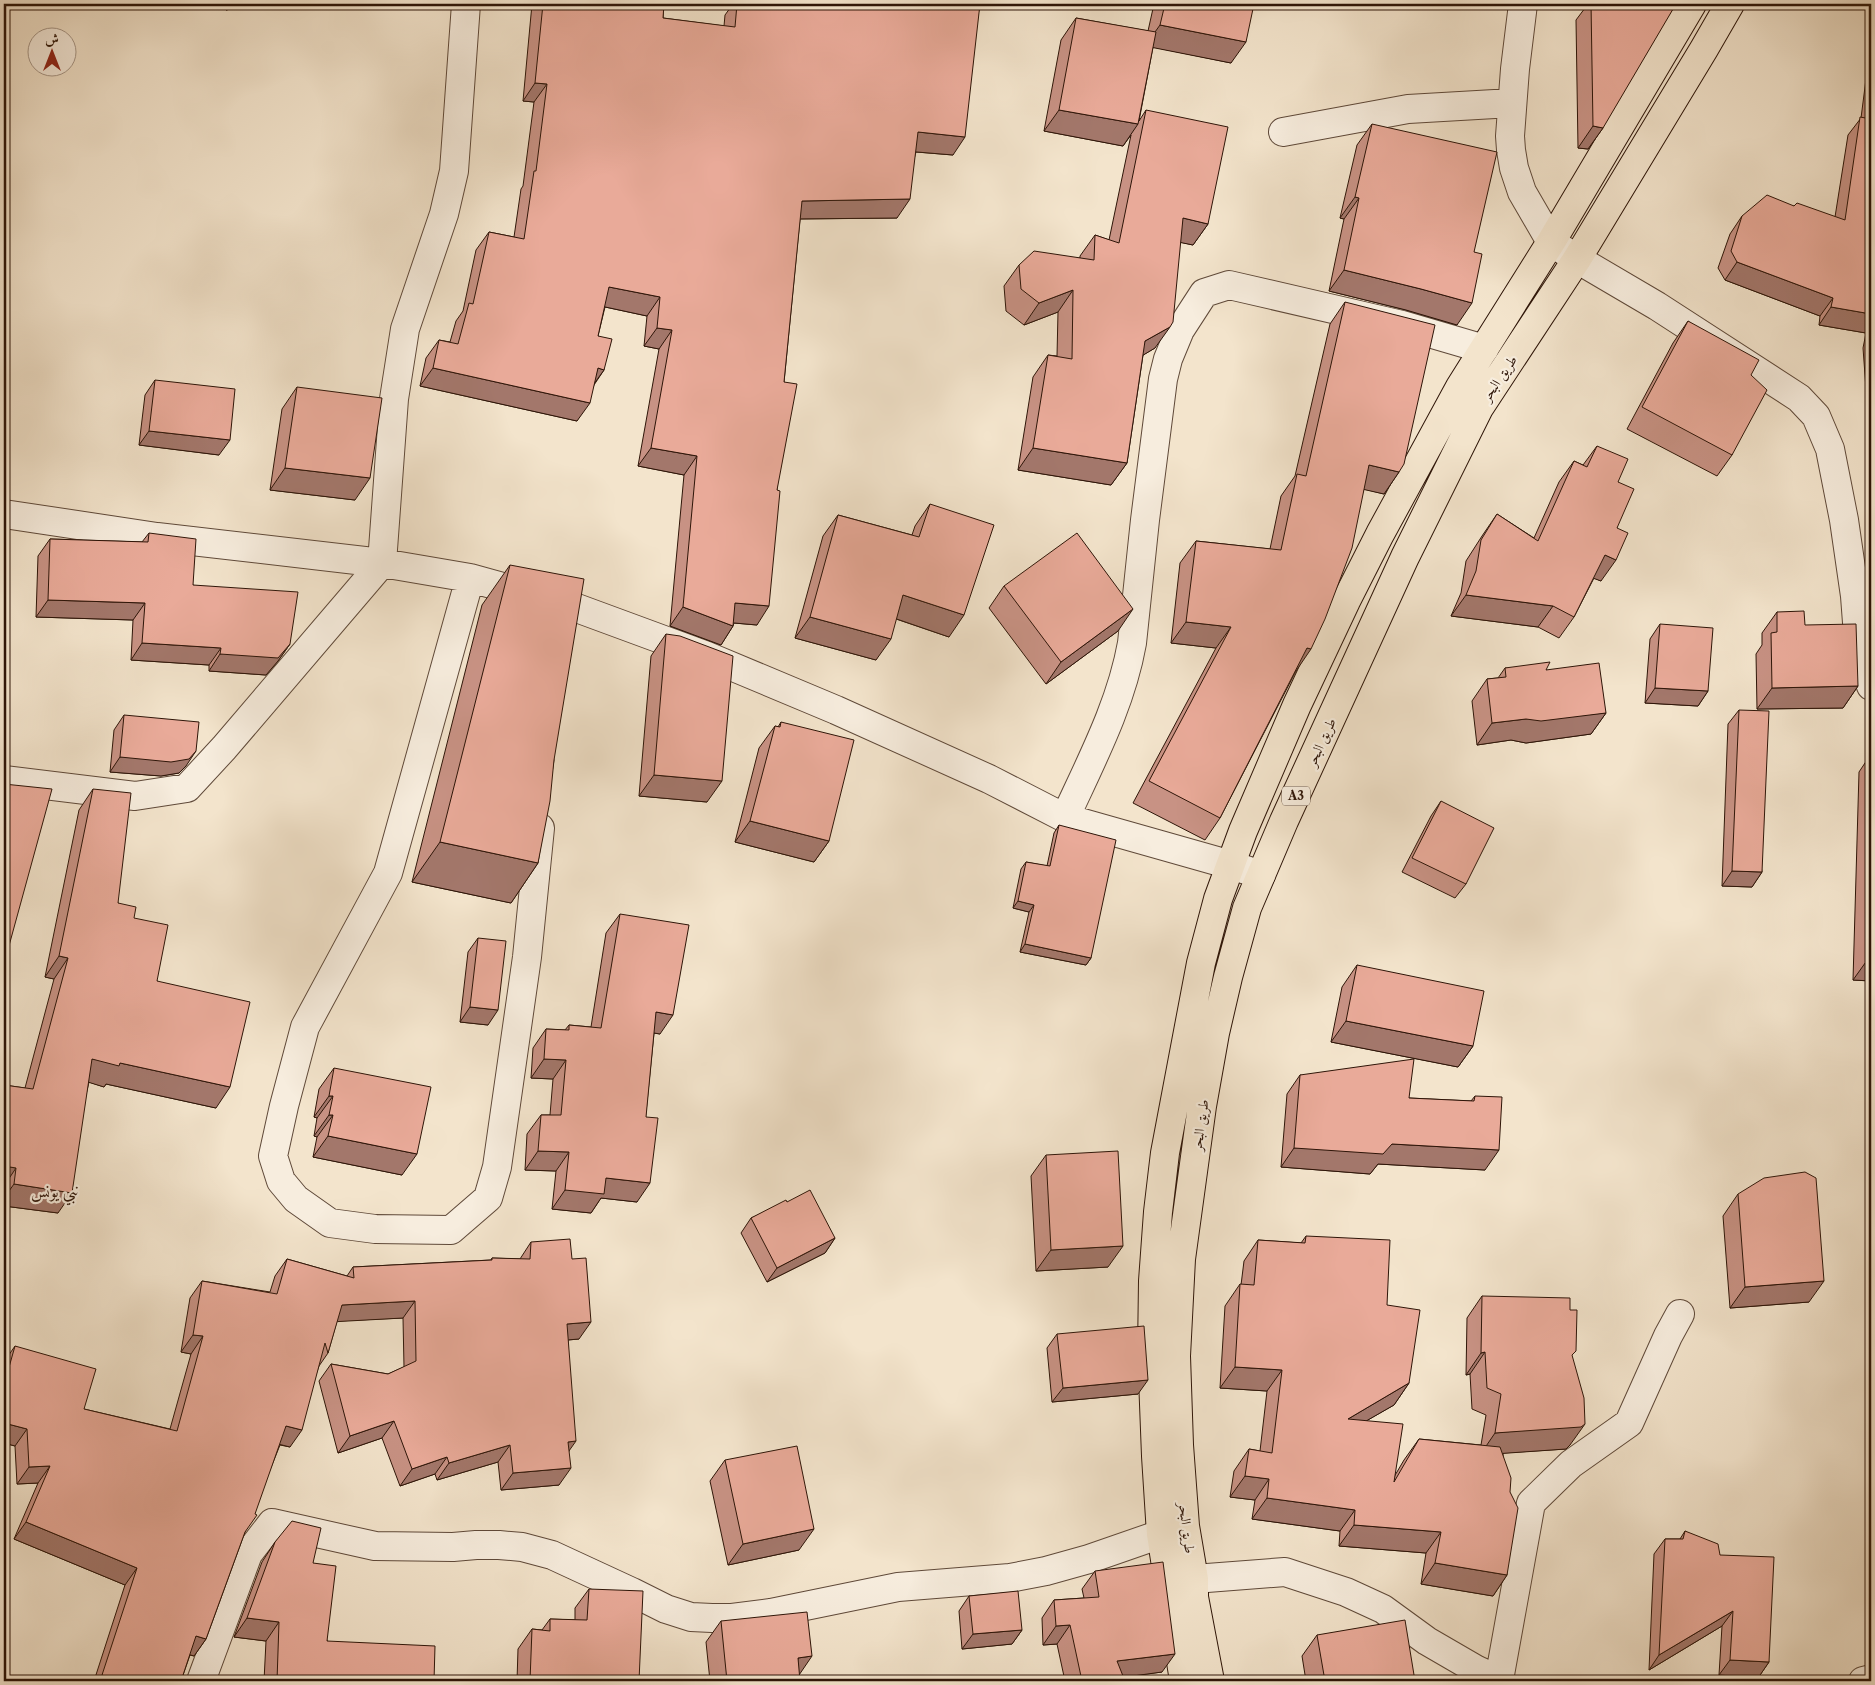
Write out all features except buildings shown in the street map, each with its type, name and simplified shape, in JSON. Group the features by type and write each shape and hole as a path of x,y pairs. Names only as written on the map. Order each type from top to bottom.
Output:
{"highway":[{"name":"طريق البحر","path":"1184,1681 1181,1582 1173,1530 1156,1456 1152,1352 1153,1280 1165,1153 1201,963 1218,899 1243,830 1296,705 1346,601 1455,396 1551,242 1692,4"},
{"name":"طريق البحر","path":"1173,1530 1177,1405 1176,1356 1181,1259 1202,1106 1215,1033 1247,908 1284,821 1406,557 1479,408 1577,259 1730,4"},
{"name":"طريق البحر","path":"1181,1582 1194,1597 1210,1681"}],"street":[{"path":"4,780 135,796 187,788 224,748 382,563 394,399 405,329 444,214 454,171 466,4"},
{"path":"1522,4 1510,136 1514,168 1522,192 1551,242 1657,306 1799,398 1816,416 1832,458 1844,520 1859,649 1871,686"},
{"path":"1283,132 1408,109 1512,103"},
{"path":"1065,818 1109,721 1127,669 1132,643 1163,379 1168,359 1180,330 1204,293 1229,285 1402,325 1484,349"},
{"path":"4,514 157,537 382,563 470,578 574,607 707,656 817,703 989,779 1065,818 1231,865 1261,876"},
{"path":"470,578 388,873 305,1027 273,1156 281,1181 296,1199 330,1222 375,1229 451,1230 488,1198 497,1167 527,957 542,802"},
{"path":"570,636 574,607"},
{"path":"1181,1582 1285,1572 1346,1592 1383,1609 1427,1641 1500,1681 1531,1503 1570,1464 1629,1423 1668,1336 1680,1314"},
{"path":"201,1681 248,1554 272,1524 374,1546 453,1547 499,1544 522,1547 561,1559 666,1609 691,1617 712,1618 732,1618 771,1613 898,1587 1010,1578 1089,1559 1173,1530"},
{"path":"1863,1681 1871,1679"}],"district":[{"name":"نبي يونس","path":"55,1191"}]}
